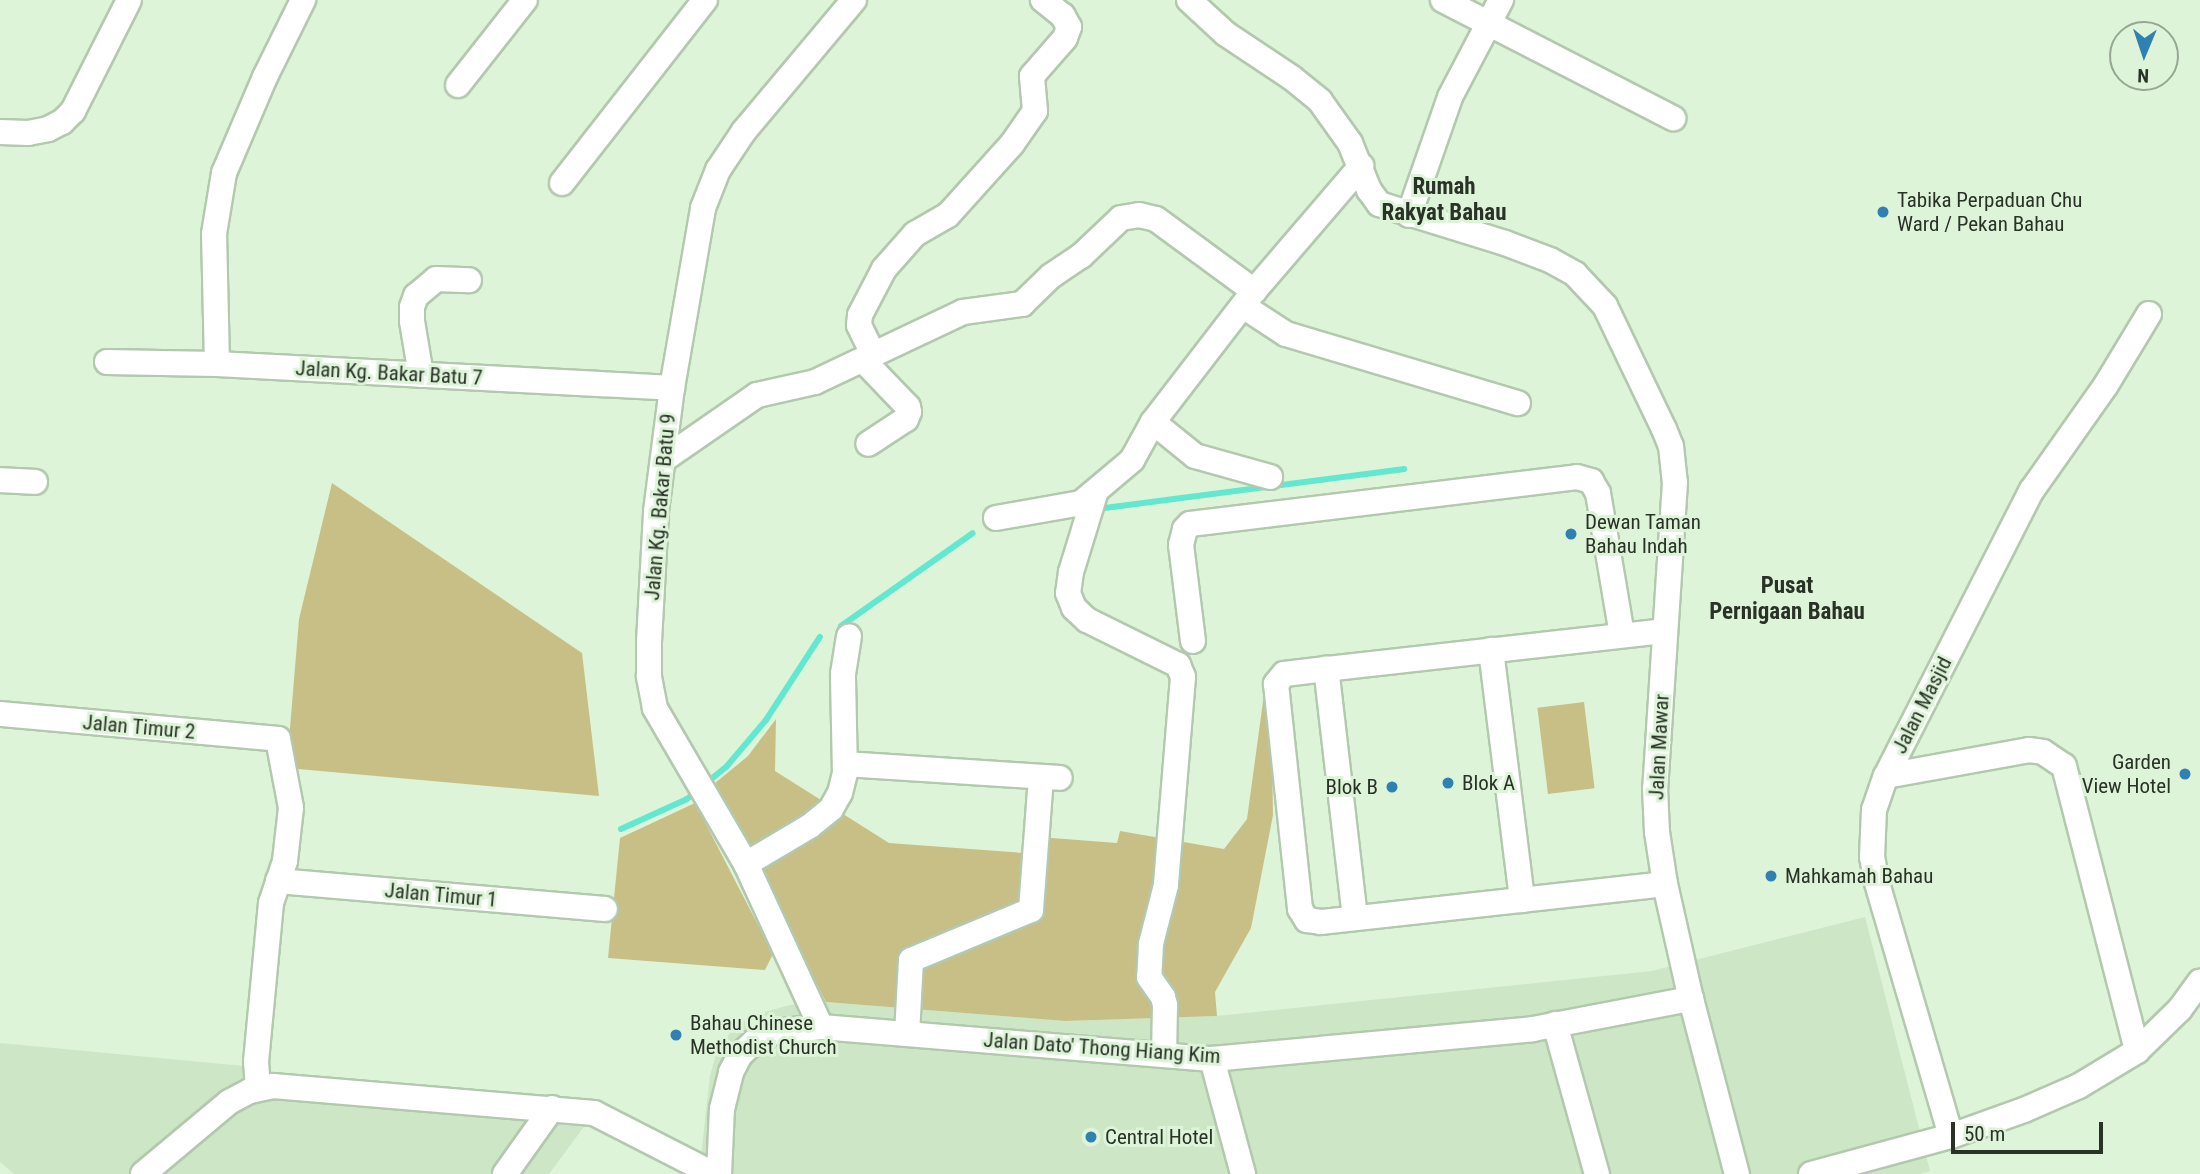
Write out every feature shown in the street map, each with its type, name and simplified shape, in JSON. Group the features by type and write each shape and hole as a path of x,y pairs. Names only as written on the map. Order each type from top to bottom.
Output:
{"street":[{"path":"0,132 28,134 48,130 67,117 81,98 129,0"},
{"path":"217,364 214,234 223,173 265,76 303,0"},
{"path":"458,85 525,0"},
{"path":"562,183 705,0"},
{"name":"Jalan Kg. Bakar Batu 9","path":"821,1027 746,864 655,708 651,695 649,642 656,511 672,388 703,208 718,170 744,131 855,0"},
{"path":"868,444 906,419 909,412 908,407 868,357 859,325 860,314 884,269 915,234 948,215 1012,144 1035,111 1032,76 1065,38 1069,27 1063,16 1044,0"},
{"name":"Jalan Mawar","path":"1189,0 1226,34 1292,78 1320,101 1350,143 1373,198 1387,208 1505,243 1550,260 1575,274 1590,288 1615,324 1664,429 1672,455 1675,482 1655,788 1657,832 1665,884 1691,999 1737,1174"},
{"path":"1443,0 1673,118"},
{"path":"1409,215 1450,97 1501,0"},
{"path":"1164,1055 1165,1006 1163,997 1152,985 1151,944 1166,885 1184,677 1178,665 1087,620 1074,608 1068,593 1092,505 1132,460 1153,422 1249,299 1361,166"},
{"path":"663,460 757,395 808,384 963,312 1022,304 1051,276 1081,256 1113,223 1139,215 1156,219 1286,334 1518,403"},
{"path":"421,375 412,321 412,307 416,296 436,279 469,280"},
{"name":"Jalan Masjid","path":"1951,1136 1876,879 1872,830 1874,810 1886,776 2032,490 2106,385 2149,314"},
{"name":"Jalan Kg. Bakar Batu 7","path":"107,362 217,364 672,388"},
{"path":"1153,422 1195,456 1270,477"},
{"path":"1192,640 1181,545 1185,529 1191,524 1577,477 1591,481 1598,493 1622,635"},
{"path":"0,480 35,482"},
{"path":"996,518 1081,503 1092,505"},
{"path":"1665,631 1284,674 1276,684 1300,909 1307,920 1314,922 1355,918 1665,884"},
{"path":"746,864 810,826 831,808 840,793 845,764 843,674 849,636"},
{"path":"1491,650 1522,900"},
{"path":"1326,669 1355,918"},
{"name":"Jalan Timur 2","path":"0,714 278,739 291,808 288,846 278,881"},
{"path":"1886,776 2029,750 2043,752 2064,766 2137,1051"},
{"path":"845,764 1051,777 1031,910 911,960 906,1034"},
{"path":"258,1089 259,1034 271,903 278,881"},
{"name":"Jalan Timur 1","path":"278,881 605,909"},
{"path":"1811,1174 1951,1136 2079,1087 2137,1051 2179,1009 2200,981"},
{"name":"Jalan Dato' Thong Hiang Kim","path":"719,1174 722,1110 731,1072 740,1055 754,1042 774,1032 821,1027 1212,1059 1533,1029 1691,999"},
{"path":"1556,1024 1597,1174"},
{"path":"1212,1059 1242,1174"},
{"path":"143,1174 229,1102 258,1089 297,1086 552,1108 599,1116 713,1174"},
{"path":"506,1174 552,1108"}],"shaded area":[{"path":"332,483 582,653 599,796 298,769 289,740 299,619"},
{"path":"1265,687 1272,754 1273,815 1251,928 1215,992 1217,1016 1065,1021 826,1002 714,784 748,756 776,719 775,771 889,843 1024,853 1026,836 1117,843 1120,831 1224,849 1247,819"},
{"path":"1584,702 1595,788 1548,794 1537,708"},
{"path":"695,803 773,954 765,970 608,958 620,838"},
{"path":"1865,917 1930,1171 1920,1174 699,1174 710,1076 717,1051 734,1027 754,1015 790,1005 826,1002 1065,1021 1217,1016 1652,971"},
{"path":"0,1043 244,1066 279,1096 586,1124 549,1174 14,1174 0,1162"}],"waterway":[{"path":"1097,509 1404,469"},
{"path":"841,626 973,533"},
{"path":"705,784 727,766 766,720 820,637"},
{"path":"621,829 687,799 697,791"}],"place":[{"name":"Tabika Perpaduan Chu Ward / Pekan Bahau","path":"1883,212"},
{"name":"Dewan Taman Bahau Indah","path":"1571,534"},
{"name":"Garden View Hotel","path":"2185,774"},
{"name":"Blok A","path":"1448,783"},
{"name":"Blok B","path":"1392,787"},
{"name":"Mahkamah Bahau","path":"1771,876"},
{"name":"Bahau Chinese Methodist Church","path":"676,1035"},
{"name":"Central Hotel","path":"1091,1137"}],"district":[{"name":"Rumah Rakyat Bahau","path":"1444,200"},
{"name":"Pusat Pernigaan Bahau","path":"1787,599"}]}
